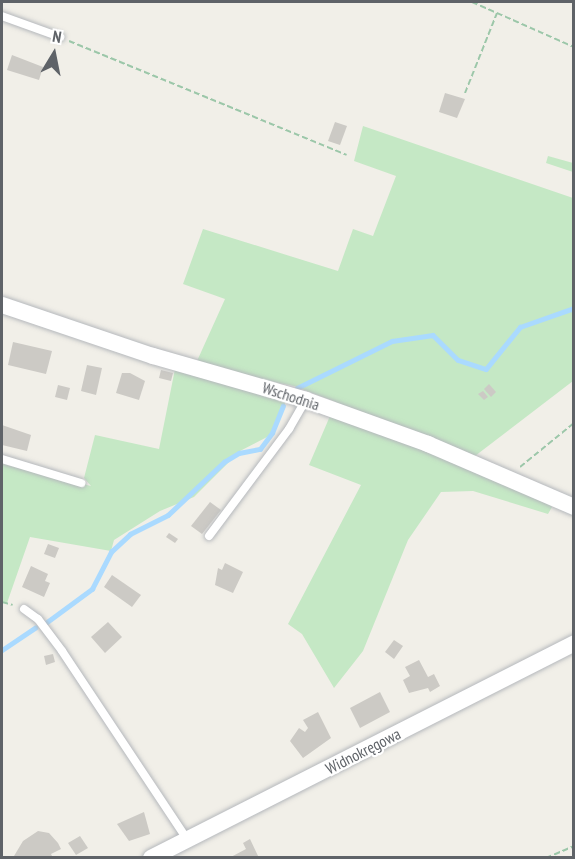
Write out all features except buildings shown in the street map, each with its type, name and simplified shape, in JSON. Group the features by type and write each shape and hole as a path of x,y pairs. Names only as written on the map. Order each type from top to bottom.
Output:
{"street":[{"name":"Wschodnia","path":"2,306 153,356 306,400 516,481 573,507"},
{"name":"Widnokręgowa","path":"151,858 573,643"}],"lane":[{"path":"2,16 60,38"},
{"path":"209,536 289,429 306,400"},
{"path":"2,459 81,483"},
{"path":"24,609 38,619 62,651 187,839"}],"path":[{"path":"472,2 573,47"},
{"path":"465,93 497,13"},
{"path":"60,38 347,155"},
{"path":"516,481 525,461 573,423"},
{"path":"546,858 573,846"}],"green space":[{"path":"363,126 573,198 573,381 475,456 542,499 552,507 548,514 473,491 441,492 408,540 363,651 334,688 302,634 288,624 361,485 309,465 336,402 294,386 240,375 197,361 225,299 183,284 203,229 338,271 353,229 373,236 396,176 354,161"},
{"path":"548,156 573,163 573,172 546,163"},
{"path":"175,369 286,401 271,435 240,451 194,497 160,511 114,540 111,551 30,537 7,603 2,601 2,464 91,486 84,478 95,435 159,449"}],"waterway":[{"path":"297,388 392,341 433,335 458,360 486,369 520,327 574,308"},
{"path":"47,622 92,589 111,552 130,534 168,515 224,462 239,453 260,449 272,433 283,406"},
{"path":"2,650 35,628"}]}
